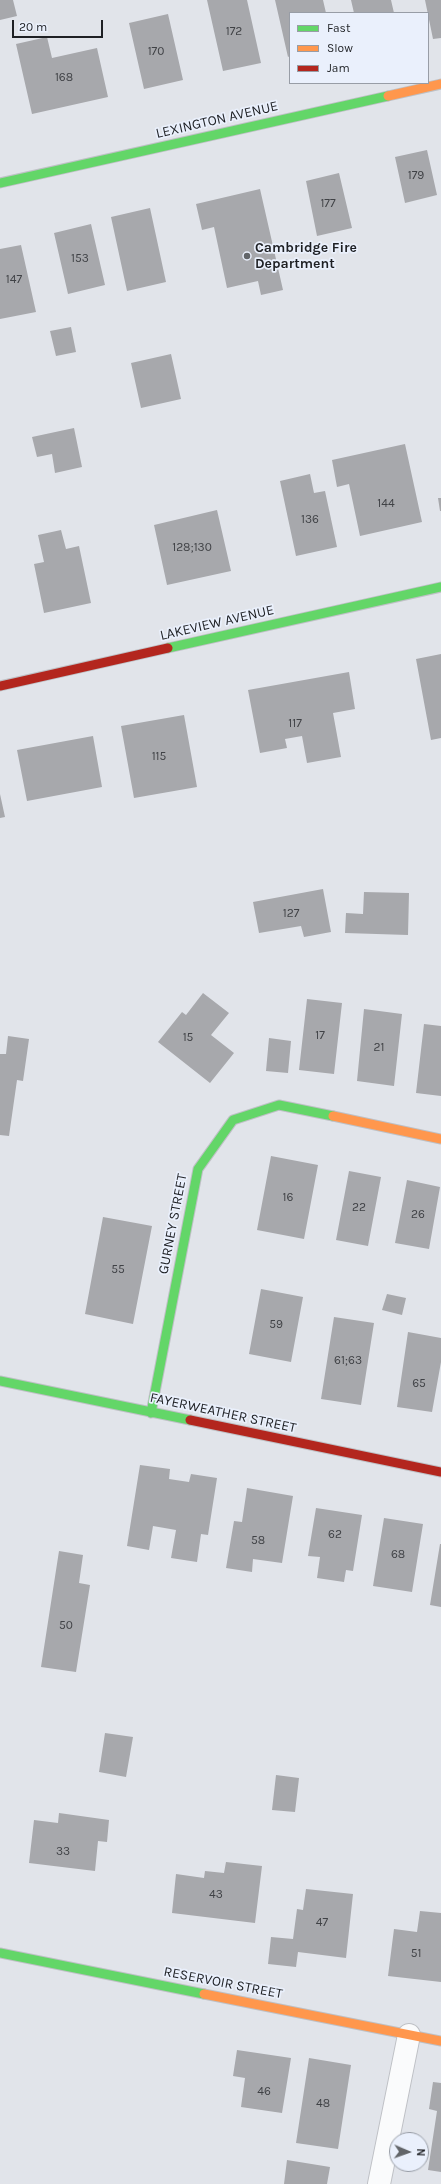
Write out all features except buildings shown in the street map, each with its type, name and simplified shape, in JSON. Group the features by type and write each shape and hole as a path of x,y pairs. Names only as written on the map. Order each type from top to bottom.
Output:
{"street":[{"name":"LEXINGTON AVENUE","path":"0,183 441,84"},
{"name":"LAKEVIEW AVENUE","path":"0,686 441,587"},
{"name":"GURNEY STREET","path":"152,1413 198,1169 233,1120 279,1105 441,1139"},
{"name":"FAYERWEATHER STREET","path":"0,1381 441,1472"},
{"name":"RESERVOIR STREET","path":"0,1952 441,2041"},
{"path":"379,2184 409,2035"}],"traffic: fast":[{"path":"0,183 388,96"},
{"path":"168,648 441,587"},
{"path":"151,1413 198,1169 233,1120 279,1105 333,1116"},
{"path":"0,1381 190,1420"},
{"path":"0,1953 204,1994"}],"traffic: slow":[{"path":"388,96 441,84"},
{"path":"333,1116 441,1139"},
{"path":"204,1994 441,2041"}],"traffic: jam":[{"path":"0,686 168,648"},
{"path":"190,1420 441,1472"}],"place":[{"name":"Cambridge Fire Department","path":"247,256"}]}
